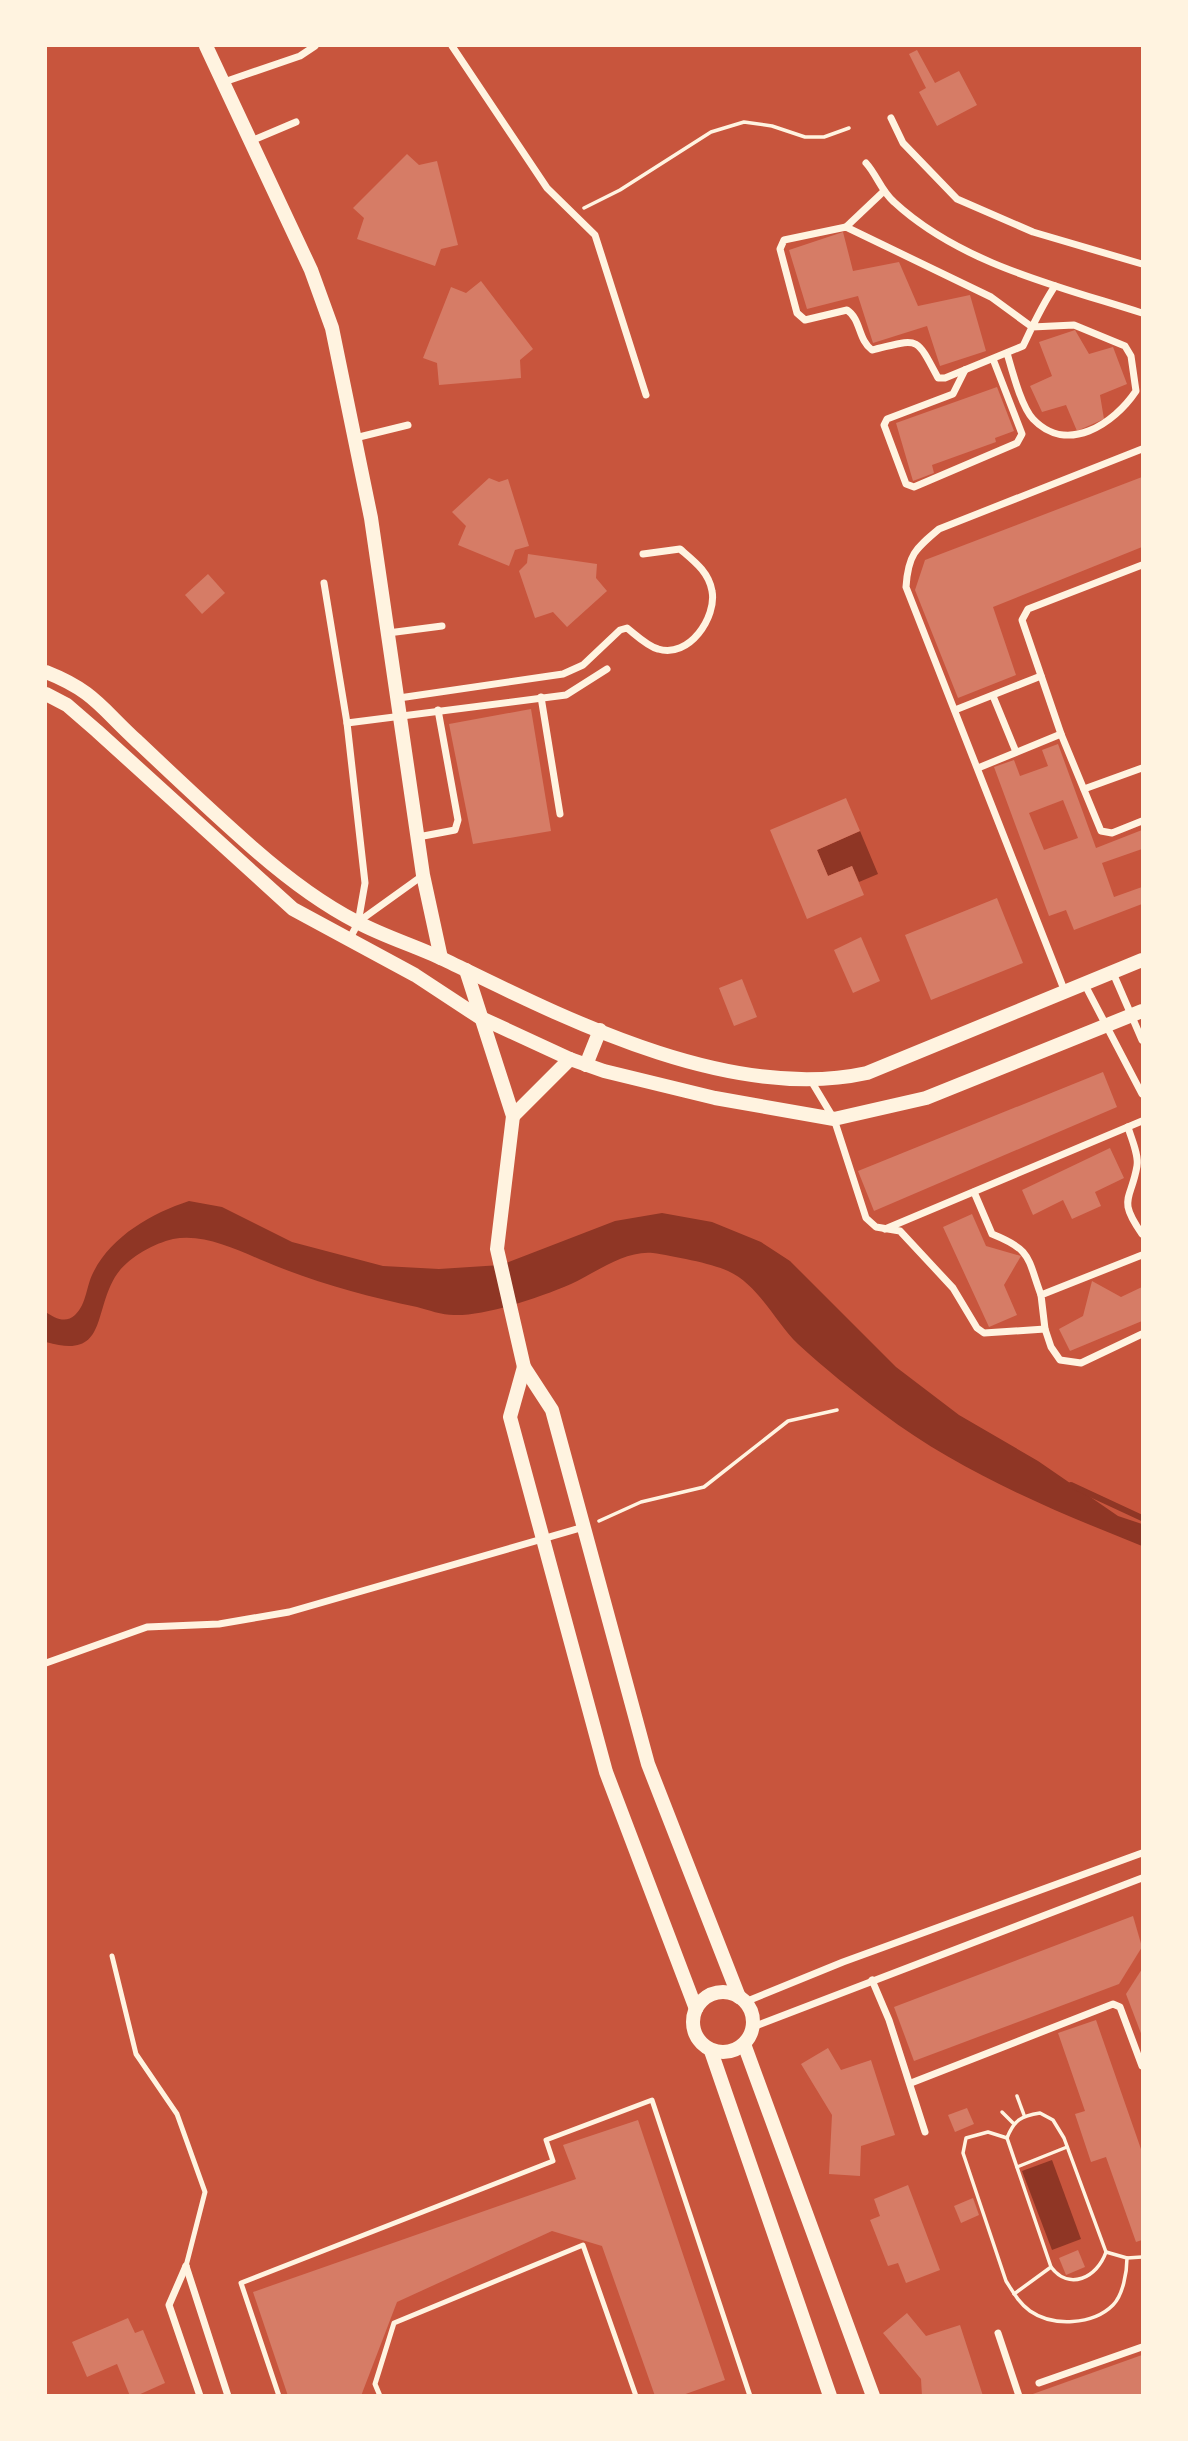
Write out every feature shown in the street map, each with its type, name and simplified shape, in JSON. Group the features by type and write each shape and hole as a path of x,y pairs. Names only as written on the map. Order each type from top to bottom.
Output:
{"main road":[{"path":"206,46 310,270 332,328 355,438 399,698 423,875 441,958"},
{"path":"46,672 77,684 278,868 307,892 358,923 600,1030 685,1060 762,1076 833,1080 867,1073 1143,960"},
{"path":"46,694 76,713 293,909 415,975 479,1017 586,1065 715,1098 834,1119 926,1098 1137,1013"},
{"path":"76,713 88,694"},
{"path":"123,755 136,740"},
{"path":"266,885 278,868"},
{"path":"466,970 513,1116 497,1249 524,1367 552,1410 648,1764 742,1999 750,2009 753,2026 744,2044 729,2052 711,2051"},
{"path":"586,1065 600,1030"},
{"path":"513,1116 570,1059"},
{"path":"524,1367 510,1417 606,1772 696,2008"},
{"path":"742,1999 719,1992 701,2000 692,2021 695,2035 711,2051 830,2396"},
{"path":"744,2044 873,2396"}],"street":[{"path":"224,82 300,56 315,46"},
{"path":"452,46 547,188 595,234 646,395"},
{"path":"891,118 903,143 957,199 1033,232 1143,264"},
{"path":"251,142 296,122"},
{"path":"866,163 884,191 904,210 961,247 1055,286 1143,313"},
{"path":"884,191 846,227 784,240 780,249 797,313 805,320 847,310 852,313 864,345 872,350 911,341 921,345 938,378 946,378 1023,346 1055,286"},
{"path":"846,227 991,297 1032,327 1074,325 1125,346 1131,355 1136,391 1129,401 1080,437 1063,437 1033,418 1007,353"},
{"path":"965,370 954,394 887,419 884,425 906,484 914,487 1017,443 1022,434 993,359"},
{"path":"355,438 408,425"},
{"path":"1065,992 906,587 908,561 939,528 1143,449"},
{"path":"399,698 564,674 583,665 620,629 626,628 656,649 665,650 695,637 708,621 713,605 712,589 704,570 680,549 643,554"},
{"path":"1143,565 1028,609 1022,620 1062,734 1101,831 1112,833 1143,821"},
{"path":"324,583 347,723 365,883 358,923 349,941"},
{"path":"388,633 442,626"},
{"path":"347,723 566,695 607,669"},
{"path":"955,710 1041,676"},
{"path":"992,695 1016,752"},
{"path":"541,697 560,814"},
{"path":"418,837 455,830 458,820 438,710"},
{"path":"978,768 1062,734"},
{"path":"1084,789 1143,768"},
{"path":"358,923 423,875"},
{"path":"1113,973 1137,1013 1143,1040"},
{"path":"1085,985 1143,1094"},
{"path":"810,1079 834,1119 866,1219 876,1227 900,1231 953,1288 978,1328 984,1333 1045,1329"},
{"path":"885,1229 1143,1121"},
{"path":"1128,1127 1138,1164 1126,1198 1135,1223 1143,1234"},
{"path":"974,1192 992,1234 1018,1244 1026,1253 1041,1295 1045,1329 1051,1347 1060,1360 1081,1363 1143,1334"},
{"path":"1041,1295 1143,1255"},
{"path":"46,1663 147,1627 219,1624 289,1612 585,1527"},
{"path":"742,1999 1143,1853"},
{"path":"753,2026 1143,1878"},
{"path":"872,1980 911,2083 925,2132"},
{"path":"911,2083 1113,2004 1120,2007 1143,2066"},
{"path":"186,2266 170,2305 200,2396"},
{"path":"186,2266 228,2396"},
{"path":"998,2333 1019,2396"},
{"path":"1039,2384 1143,2347"}],"lane":[{"path":"112,1956 136,2054 177,2114 205,2192 186,2266"},
{"path":"279,2396 241,2283 553,2161 546,2140 652,2100 750,2396"},
{"path":"380,2396 375,2384 394,2323 583,2245 636,2396"}],"path":[{"path":"575,214 620,190 711,132 744,122 772,126 805,137 824,137 849,128"},
{"path":"585,1527 641,1502 704,1487 788,1421 837,1410"},
{"path":"1017,2096 1024,2115"},
{"path":"1002,2112 1013,2123"},
{"path":"1040,2113 1053,2120 1068,2147 1106,2252 1099,2268 1085,2278 1073,2281 1058,2276 1051,2267 1007,2138 1013,2123 1024,2115 1040,2113"},
{"path":"1007,2138 988,2132 973,2134 966,2138 962,2153 1006,2281 1014,2294 1031,2311 1049,2321 1091,2318 1113,2305 1121,2291 1127,2258"},
{"path":"1017,2167 1068,2147"},
{"path":"1106,2252 1127,2258 1143,2257"},
{"path":"1014,2294 1051,2267"}],"shaded area":[{"path":"860,831 878,874 859,882 852,866 828,876 817,850"},
{"path":"189,1201 222,1207 292,1242 383,1266 439,1269 501,1265 615,1221 662,1213 712,1222 761,1242 790,1261 896,1367 959,1415 1038,1461 1118,1516 1142,1524 1142,1546 1041,1504 943,1454 882,1413 818,1362 798,1344 758,1294 739,1277 712,1265 670,1256 653,1253 632,1255 610,1263 571,1284 529,1300 482,1312 454,1315 328,1284 212,1241 173,1239 140,1253 120,1270 108,1291 100,1319 89,1339 79,1345 66,1346 46,1342 46,1312 64,1320 79,1311 94,1271 111,1247 147,1219"},
{"path":"1052,2160 1081,2239 1052,2250 1022,2171"}],"building":[{"path":"917,50 935,83 959,71 977,105 937,126 919,92 926,88 909,54"},
{"path":"407,154 419,165 437,161 458,245 441,249 435,266 357,239 364,218 353,208"},
{"path":"843,232 853,271 899,262 918,306 970,295 986,351 940,366 927,326 873,343 858,296 807,309 789,250"},
{"path":"481,281 533,349 520,360 521,378 439,385 437,363 423,358 451,287 466,293"},
{"path":"1075,330 1089,354 1113,347 1127,384 1100,395 1104,419 1077,431 1066,405 1042,412 1030,386 1052,376 1039,342"},
{"path":"997,387 1014,431 995,438 996,442 932,465 934,473 913,481 896,423"},
{"path":"1142,477 1142,547 993,607 1016,675 958,698 915,590 925,560"},
{"path":"489,478 499,482 508,479 529,546 515,550 509,566 458,545 466,526 452,512"},
{"path":"528,554 597,564 596,578 607,591 567,627 553,612 535,618 519,571 527,563"},
{"path":"208,574 225,593 202,614 185,595"},
{"path":"531,709 551,831 473,844 449,724"},
{"path":"1058,744 1096,848 1142,830 1142,849 1102,863 1114,897 1142,887 1142,904 1074,930 1066,910 1049,916 994,767 1014,760 1020,776 1048,766 1042,750","holes":["1063,800 1078,838 1044,850 1029,813"]},
{"path":"846,798 860,831 817,850 828,876 852,866 864,895 807,919 770,830"},
{"path":"997,898 1023,963 931,1000 905,935"},
{"path":"861,937 880,981 853,993 834,950"},
{"path":"742,979 757,1017 734,1026 719,988"},
{"path":"1103,1072 1117,1107 874,1211 858,1171"},
{"path":"1110,1148 1124,1178 1095,1192 1101,1206 1072,1219 1063,1200 1033,1215 1022,1190"},
{"path":"972,1214 986,1246 1021,1256 1004,1285 1017,1315 989,1327 943,1227"},
{"path":"1092,1281 1121,1297 1142,1287 1142,1321 1070,1351 1059,1329 1083,1316"},
{"path":"1133,1916 1142,1947 1119,1984 914,2061 894,2007"},
{"path":"1142,1969 1142,2036 1126,1994"},
{"path":"1096,2020 1142,2152 1142,2240 1136,2242 1106,2157 1091,2162 1075,2114 1085,2111 1058,2033"},
{"path":"828,2048 841,2070 871,2060 895,2135 861,2146 860,2176 829,2174 832,2115 801,2064"},
{"path":"967,2108 974,2124 955,2132 948,2115"},
{"path":"638,2120 725,2380 680,2396 655,2396 602,2246 552,2231 397,2302 361,2396 288,2396 253,2292 576,2179 563,2145"},
{"path":"908,2185 940,2270 906,2283 898,2263 888,2266 870,2220 880,2216 874,2199"},
{"path":"973,2198 979,2215 961,2223 954,2206"},
{"path":"1078,2250 1085,2267 1066,2275 1059,2258"},
{"path":"907,2313 926,2336 960,2325 983,2396 922,2396 921,2379 883,2333"},
{"path":"128,2318 135,2333 143,2330 165,2383 136,2396 130,2396 117,2364 87,2377 72,2342"},
{"path":"1142,2355 1142,2396 1030,2396 1030,2395"}],"waterway":[{"path":"1071,1485 1142,1518"}]}
